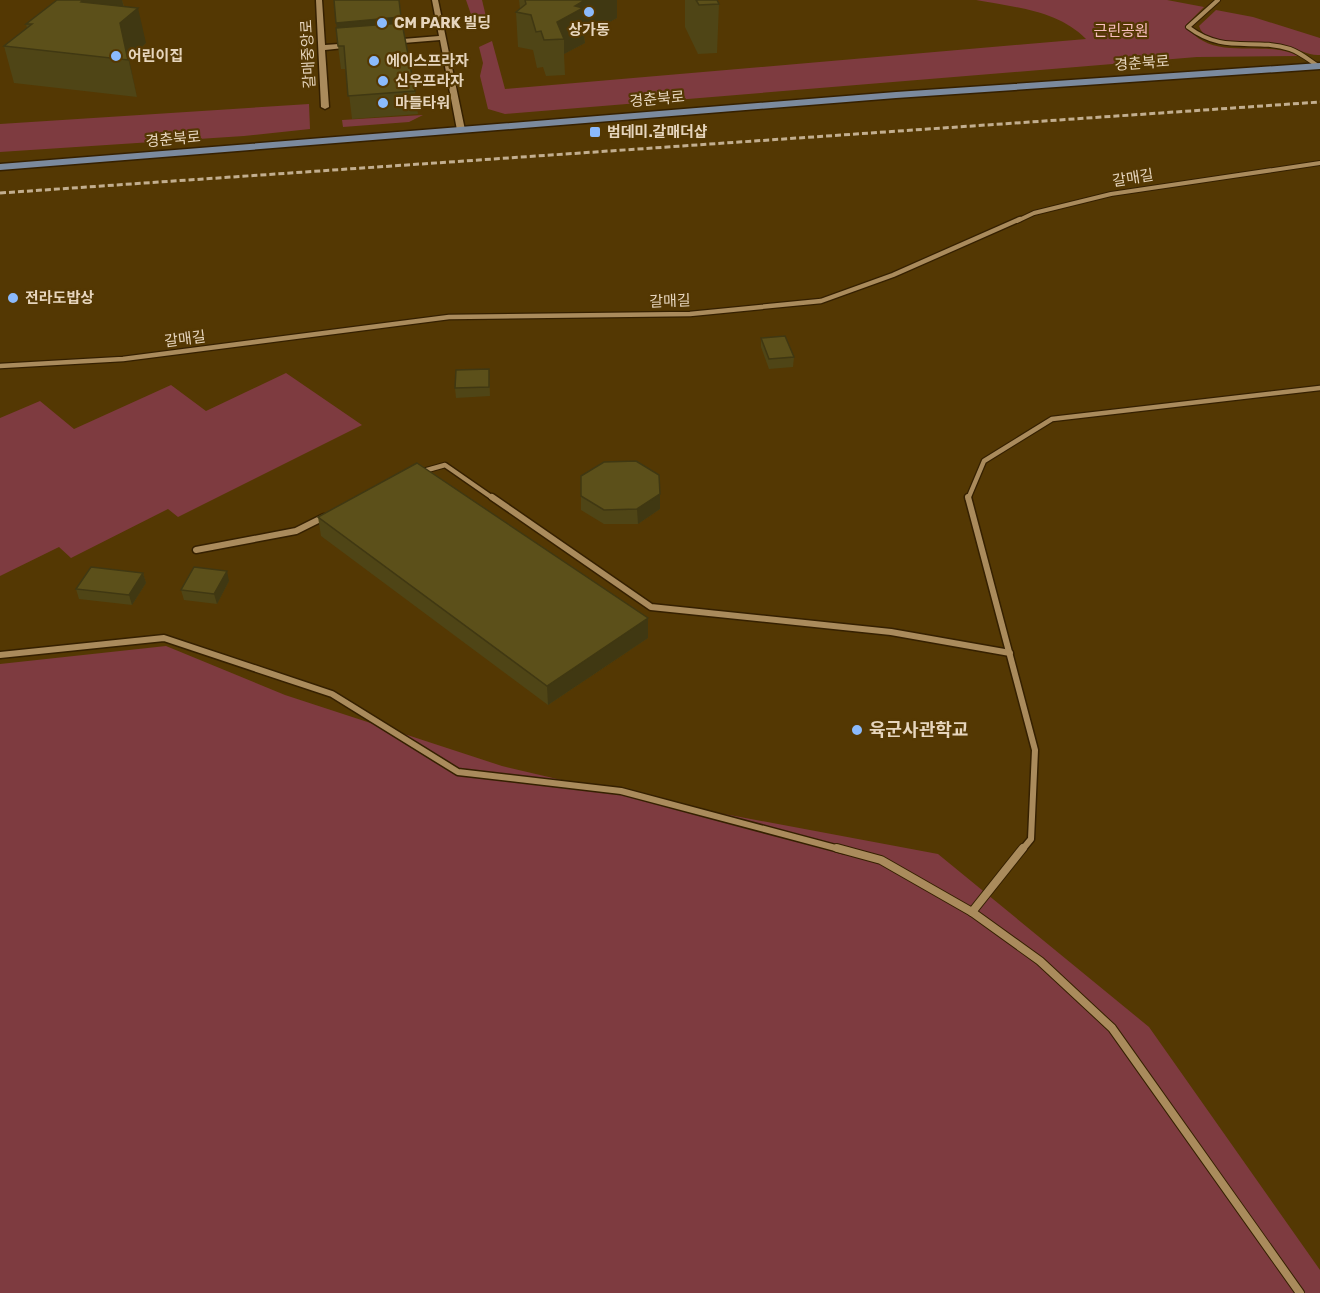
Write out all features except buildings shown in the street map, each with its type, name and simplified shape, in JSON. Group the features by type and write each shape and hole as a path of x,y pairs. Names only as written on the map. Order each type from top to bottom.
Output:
{"main road":[{"name":"경춘북로","path":"0,167 896,95 1319,66"}],"street":[{"name":"갈매중앙로","path":"319,0 325,107"},
{"path":"435,0 461,130"},
{"name":"경춘북로","path":"1218,0 1188,27 1197,35 1218,44 1287,48 1319,66"},
{"path":"387,42 442,38"},
{"path":"321,48 365,44"},
{"name":"갈매길","path":"1,366 123,360 449,317 690,314 821,301 893,275 1034,213 1111,194 1320,163"},
{"path":"972,912 1031,839 1035,750 968,497 984,461 1052,419 1320,388"},
{"path":"413,474 445,465 651,607 891,632 1010,653"},
{"path":"196,550 296,531 328,515"},
{"path":"0,655 164,638 332,694 458,772 621,791 881,860 972,912 1040,962 1112,1028 1300,1293"}],"green space":[{"path":"466,0 482,0 489,29 475,26"},
{"path":"976,0 1167,0 1204,7 1186,25 1197,37 1209,44 1284,51 1298,56 1197,57 505,114 488,109 480,76 483,63 479,47 492,41 505,89 1086,39 1075,29 1049,16"},
{"name":"근린공원","path":"1216,10 1253,17 1320,38 1320,55 1288,47 1239,45 1213,40 1204,34 1199,26"},
{"path":"309,104 310,129 244,136 0,152 0,124"},
{"path":"423,115 409,122 343,127 342,120"},
{"path":"286,373 362,425 178,517 168,509 71,558 59,547 0,576 0,418 40,401 74,429 171,385 206,411"},
{"path":"166,646 285,695 502,766 634,797 938,854 1149,1027 1320,1270 1320,1293 0,1293 0,664"}],"railway":[{"path":"0,193 1320,102"}],"place":[{"name":"상가동","path":"589,12"},
{"name":"CM PARK 빌딩","path":"382,23"},
{"name":"어린이집","path":"116,56"},
{"name":"에이스프라자","path":"374,61"},
{"name":"신우프라자","path":"383,81"},
{"name":"마들타워","path":"383,103"},
{"name":"범데미.갈매더샵","path":"595,132"},
{"name":"전라도밥상","path":"13,298"},
{"name":"육군사관학교","path":"857,730"}]}
